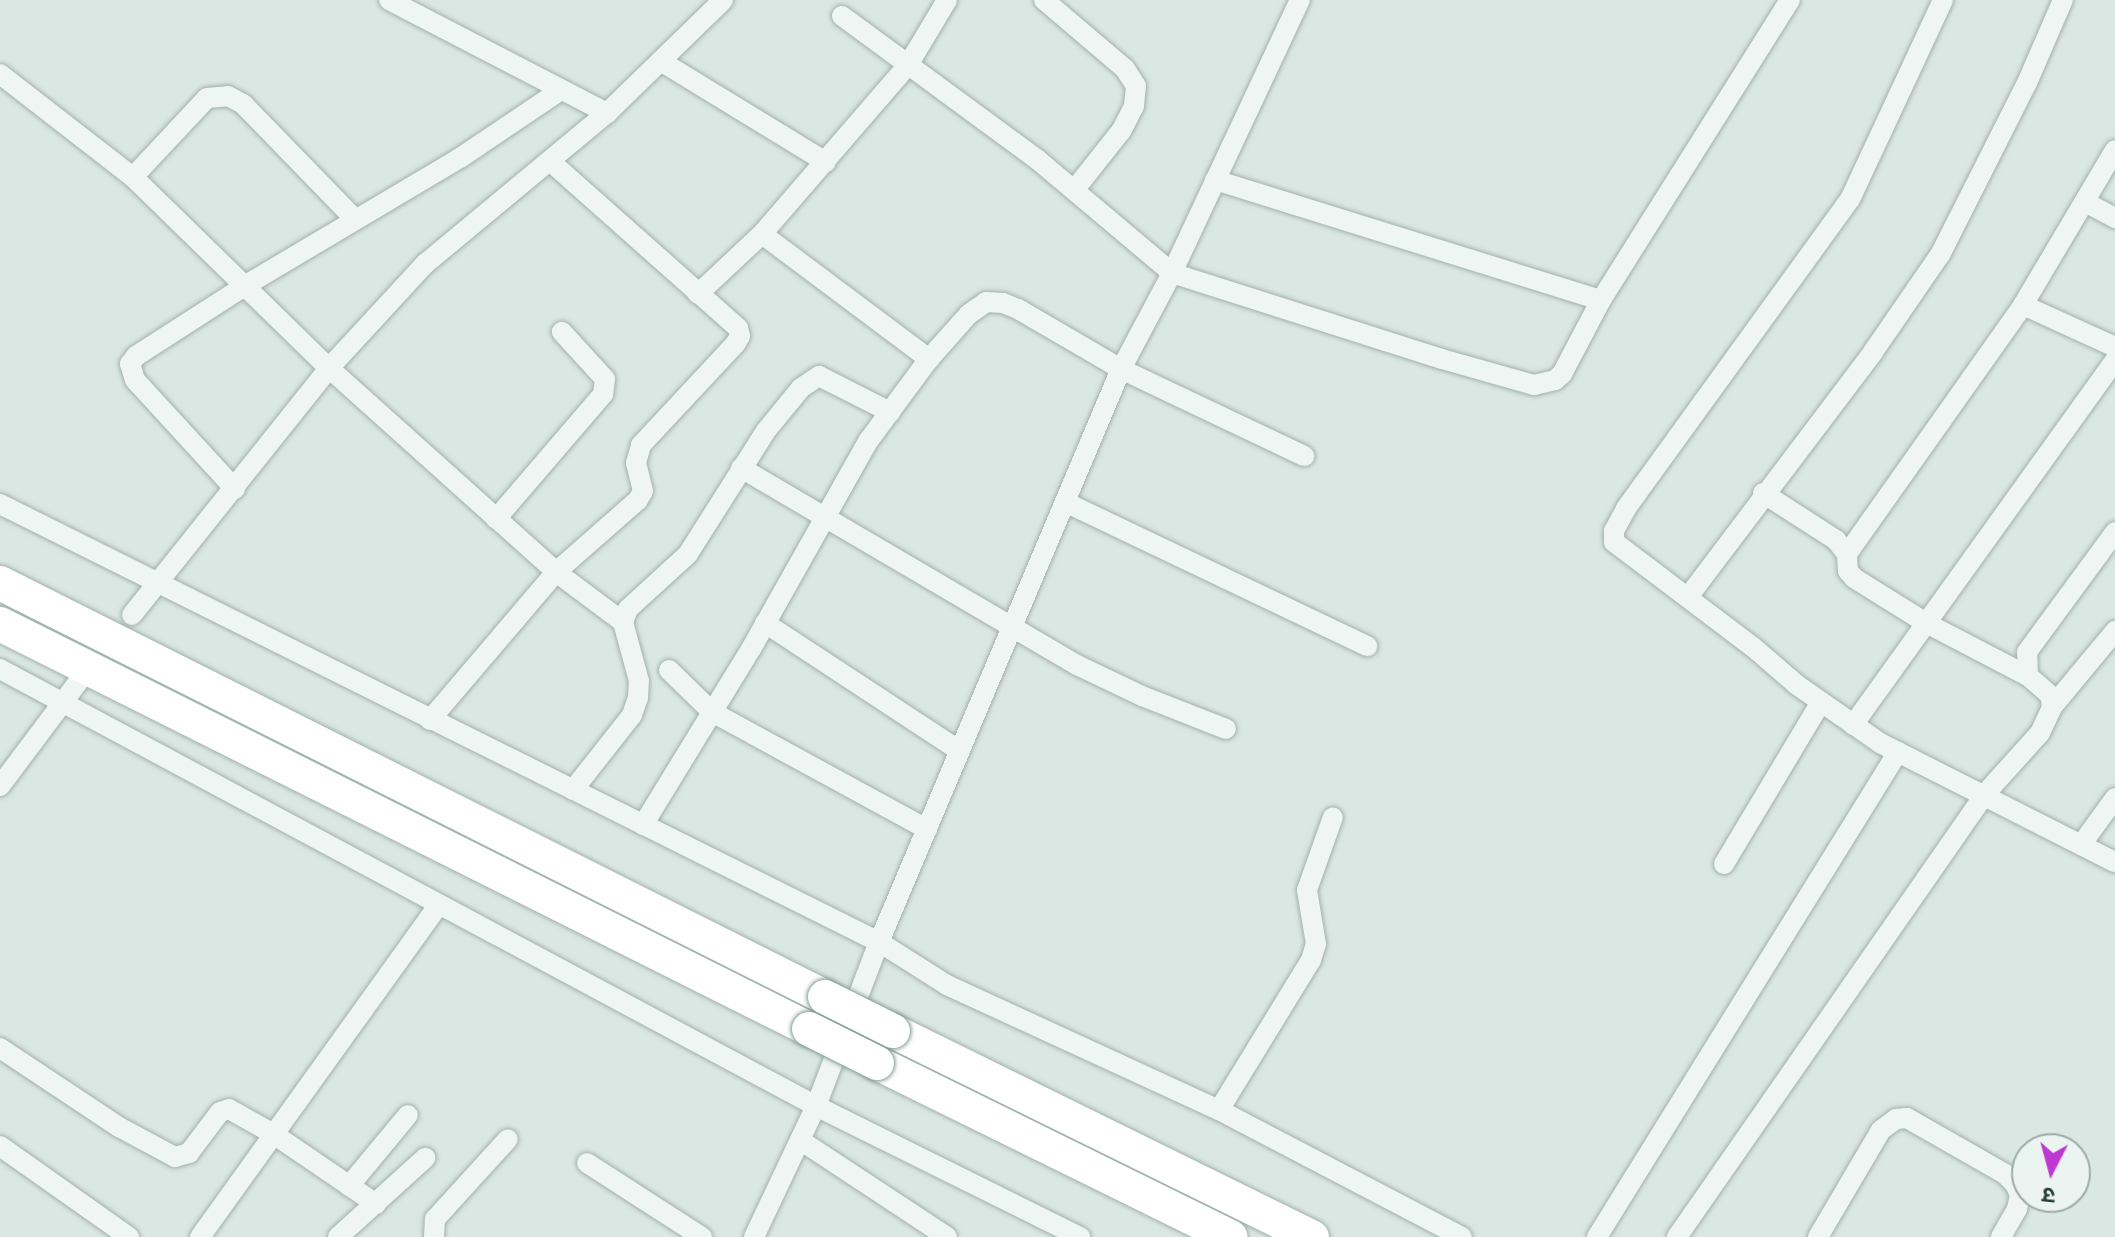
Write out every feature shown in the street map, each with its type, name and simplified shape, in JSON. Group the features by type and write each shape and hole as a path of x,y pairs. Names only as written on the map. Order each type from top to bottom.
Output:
{"highway":[{"path":"0,583 893,1031 1312,1237"},
{"path":"0,624 1230,1237"}],"street":[{"path":"389,0 607,113"},
{"path":"132,615 329,368 425,264 607,113 723,0"},
{"path":"698,294 762,234 826,162 908,65 947,0"},
{"path":"1044,0 1125,69 1136,86 1134,106 1121,131 1075,189"},
{"path":"754,1237 816,1106 879,942 1121,369 1172,273 1300,0"},
{"path":"842,16 1075,189 1172,273 1534,385 1555,380 1562,374 1601,300 1790,0"},
{"path":"1943,0 1850,199 1614,531 1614,542 1853,725 1898,752 2115,862"},
{"path":"1688,597 1763,493 1873,352 1941,253 2027,83 2063,0"},
{"path":"662,62 826,162"},
{"path":"0,74 133,177 329,368 556,572 623,622"},
{"path":"235,489 135,380 130,364 136,356 246,285 460,158 561,90"},
{"path":"133,177 207,98 228,96 243,104 355,219"},
{"path":"1847,554 2023,305 2115,150"},
{"path":"430,720 556,572 638,500 643,491 636,463 641,445 736,343 738,328 550,161"},
{"path":"1215,180 1601,300"},
{"path":"2085,202 2115,218"},
{"path":"762,234 929,359"},
{"path":"643,825 765,623 853,465 929,359 969,314 986,302 1018,309 1121,369 1304,456"},
{"path":"2023,305 2115,347"},
{"path":"496,519 603,394 605,379 562,332"},
{"path":"1853,725 2115,360"},
{"path":"573,790 632,715 638,698 639,681 623,622 628,609 688,554 765,432 810,379 819,376 890,412"},
{"path":"741,468 1011,629 1105,680 1226,729"},
{"path":"1763,493 1836,540 1847,554 1848,571 1854,578 1926,623 2028,676 2050,695 2052,707"},
{"path":"1065,502 1367,646"},
{"path":"0,504 879,942 947,985 1219,1110 1462,1237"},
{"path":"2028,676 2027,652 2115,532"},
{"path":"765,623 960,751"},
{"path":"1677,1237 1985,794 2040,733 2052,707 2115,631"},
{"path":"0,669 816,1106 1080,1237"},
{"path":"669,670 712,712 927,829"},
{"path":"0,786 78,682"},
{"path":"1724,864 1821,702"},
{"path":"1597,1237 1898,752"},
{"path":"2081,845 2115,798"},
{"path":"1219,1110 1311,960 1316,944 1307,890 1333,817"},
{"path":"200,1237 439,905"},
{"path":"0,1048 119,1127 175,1157 189,1153 220,1112 229,1109 272,1133 376,1204"},
{"path":"349,1186 408,1115"},
{"path":"1818,1237 1881,1130 1896,1119 1907,1118 2005,1174 2015,1184 2020,1195 2017,1209 2001,1237"},
{"path":"434,1237 435,1219 508,1139"},
{"path":"800,1140 947,1237"},
{"path":"0,1146 129,1237"},
{"path":"338,1237 425,1158"},
{"path":"587,1163 702,1237"}]}
